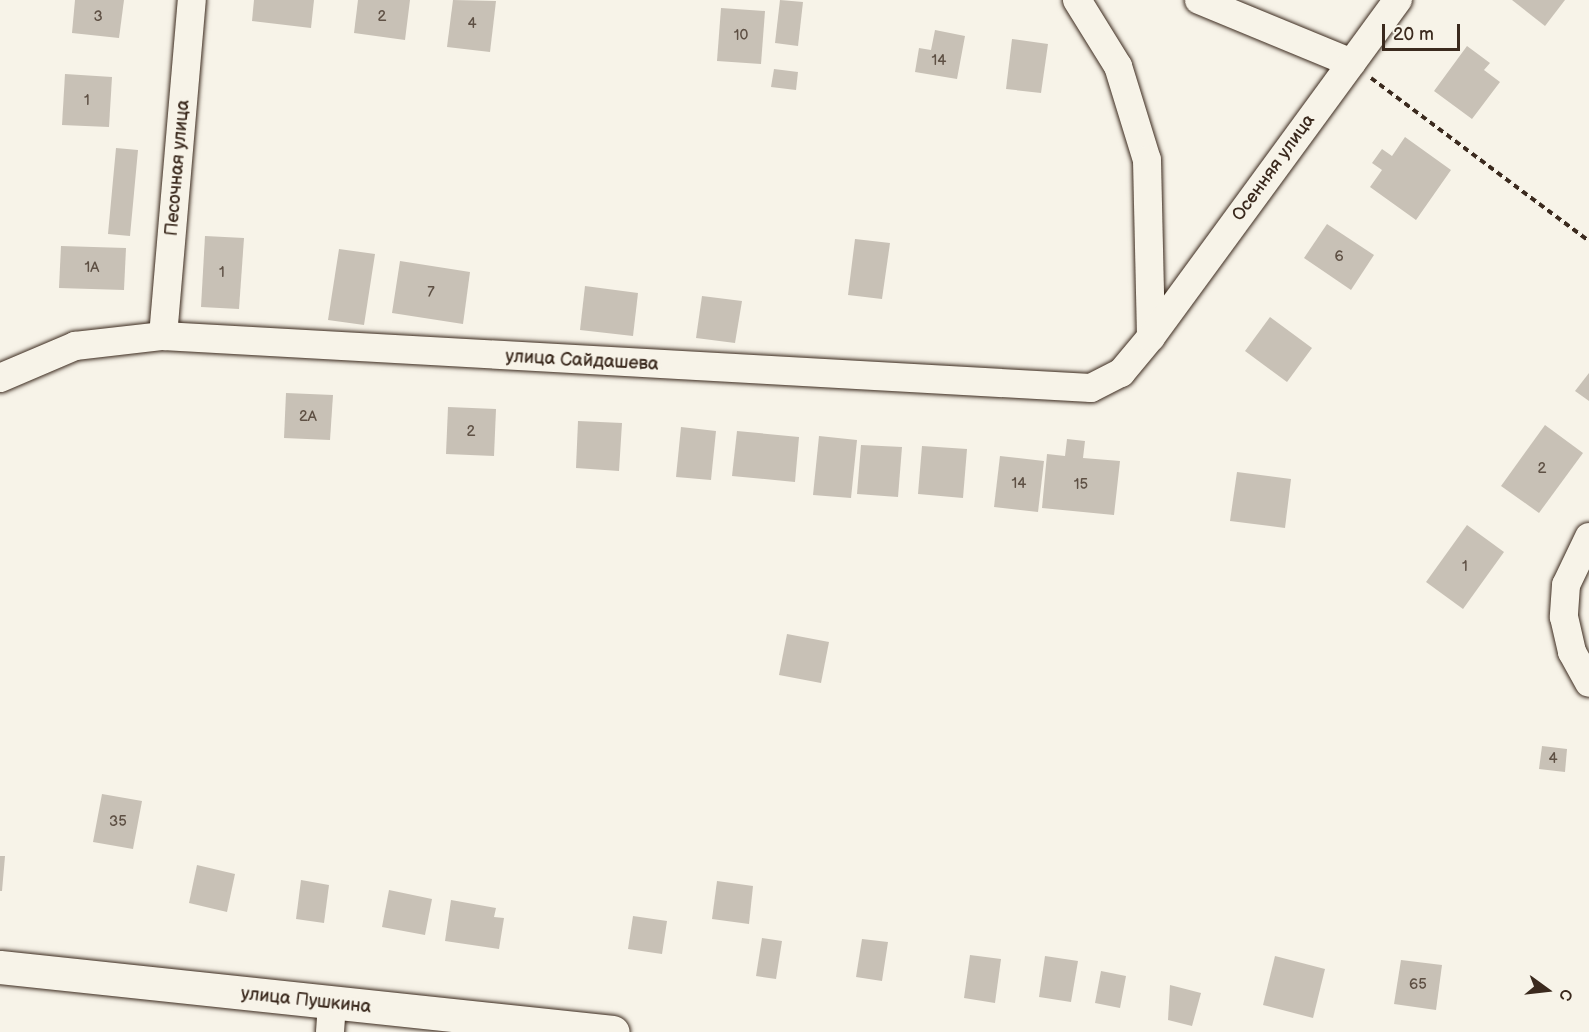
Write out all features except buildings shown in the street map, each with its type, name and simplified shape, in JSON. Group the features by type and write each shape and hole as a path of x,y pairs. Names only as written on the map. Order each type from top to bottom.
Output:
{"main road":[{"name":"улица Пушкина","path":"0,967 331,1018 613,1032"}],"street":[{"name":"Песочная улица","path":"163,336 192,0"},
{"path":"1077,0 1118,66 1147,160 1151,337"},
{"path":"1199,0 1352,63"},
{"name":"Осенняя улица","path":"1151,337 1398,0"},
{"name":"улица Сайдашева","path":"0,378 75,346 163,336 1091,388 1121,373 1151,337"},
{"path":"1589,537 1566,585 1564,617 1572,652 1589,683"}],"path":[{"path":"1352,63 1589,241"}]}
